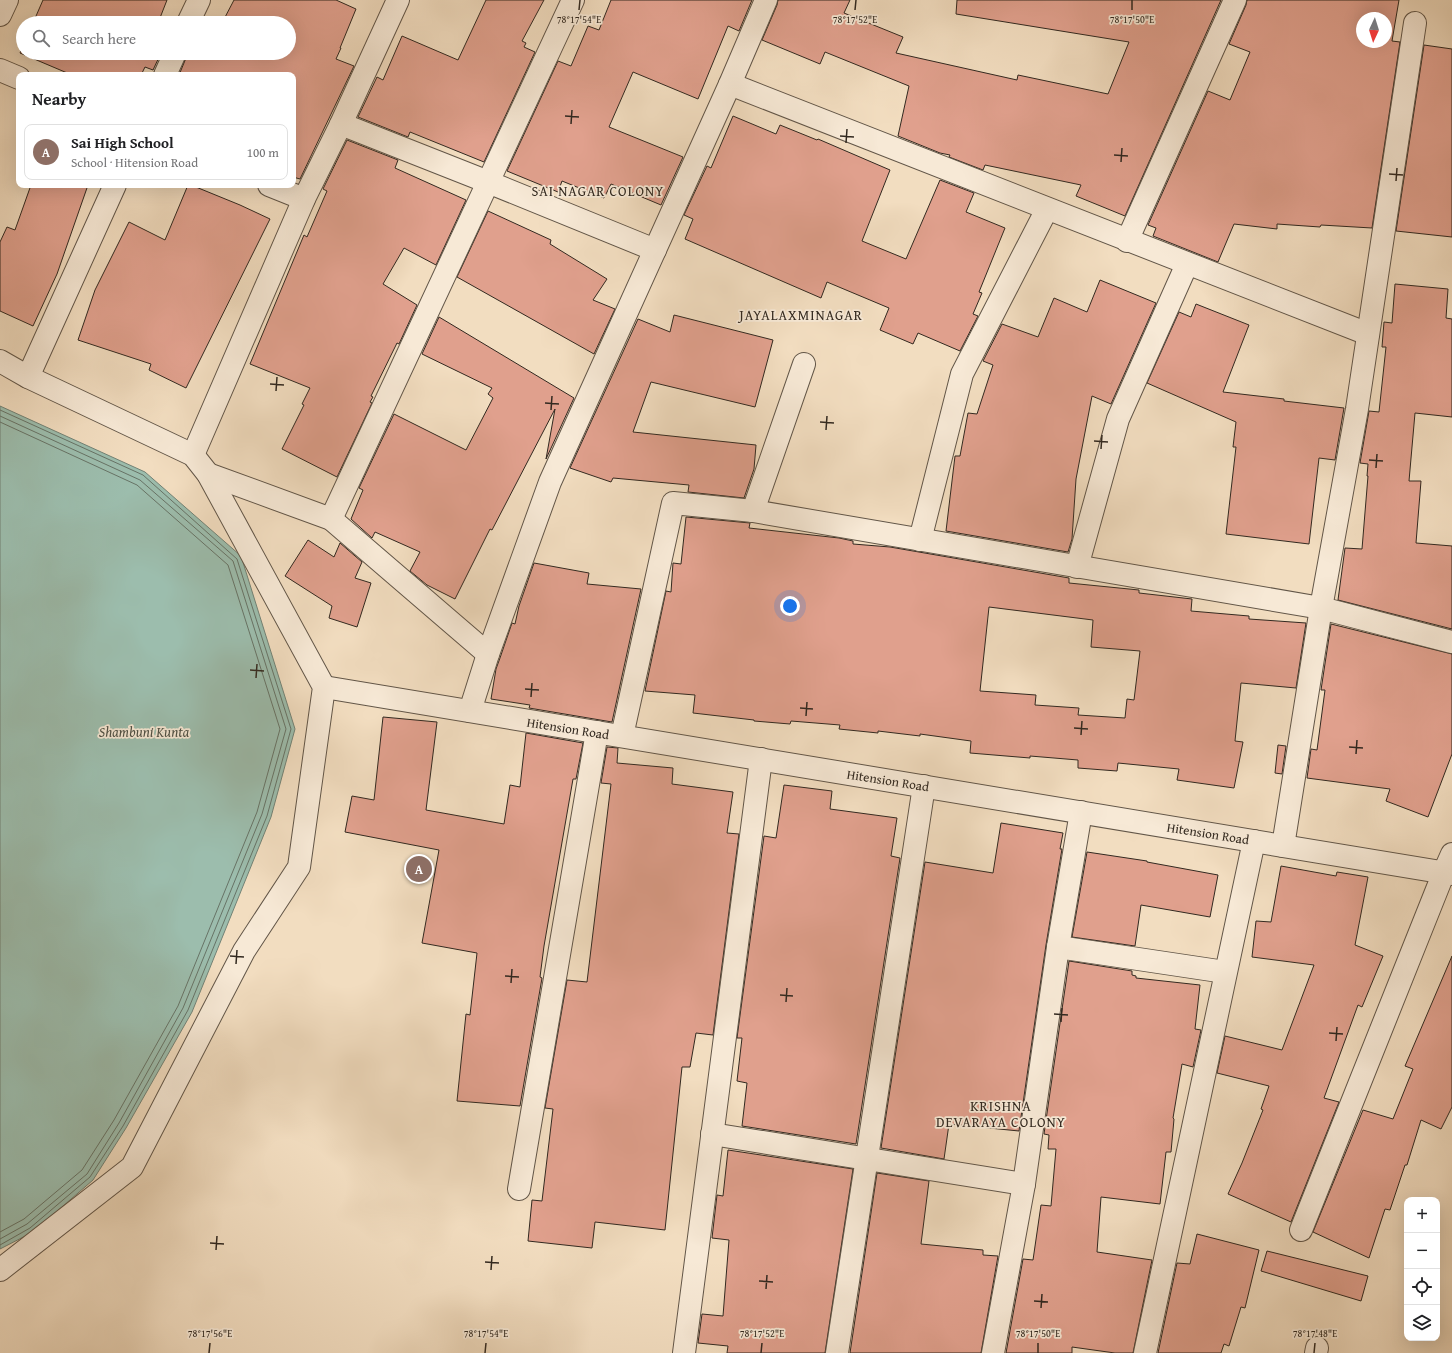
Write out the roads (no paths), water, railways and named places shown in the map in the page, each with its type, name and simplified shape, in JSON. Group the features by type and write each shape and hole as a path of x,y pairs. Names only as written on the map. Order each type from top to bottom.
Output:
{"street":[{"path":"0,15 7,0"},
{"path":"191,16 199,0"},
{"path":"193,455 304,199 341,124 398,0"},
{"path":"330,519 572,0"},
{"path":"470,711 488,654 550,482 730,84 766,0"},
{"path":"1128,241 1235,0"},
{"path":"1283,846 1321,608 1357,409 1415,23"},
{"path":"166,72 172,60"},
{"path":"0,70 16,77"},
{"path":"730,84 1186,264 1368,334"},
{"path":"341,124 655,250"},
{"path":"28,377 114,188"},
{"path":"276,188 304,199"},
{"path":"920,540 962,374 1047,209"},
{"path":"1077,567 1118,419 1186,264"},
{"path":"0,361 28,377 193,455 208,474 324,687 299,867 244,952 132,1167 0,1270"},
{"path":"753,511 804,364"},
{"path":"208,474 330,519 488,654"},
{"path":"622,736 673,503 753,511 1321,608 1452,642"},
{"name":"Hitension Road","path":"324,687 1283,846 1449,867"},
{"path":"519,1189 597,732"},
{"path":"684,1353 761,759"},
{"path":"837,1353 924,786"},
{"path":"992,1353 1024,1184 1058,947 1081,812"},
{"path":"1145,1353 1254,841"},
{"path":"1301,1230 1449,867"},
{"path":"1058,947 1226,972"},
{"path":"712,1134 1024,1184"}],"water":[{"name":"Shambuni Kunta","path":"0,406 145,472 241,556 295,729 271,817 192,1012 126,1128 93,1180 33,1232 0,1249"}],"place":[{"name":"Sai High School","path":"419,869"}],"district":[{"name":"SAI NAGAR COLONY","path":"598,191"},
{"name":"JAYALAXMINAGAR","path":"801,315"},
{"name":"KRISHNA DEVARAYA COLONY","path":"1001,1114"}]}
